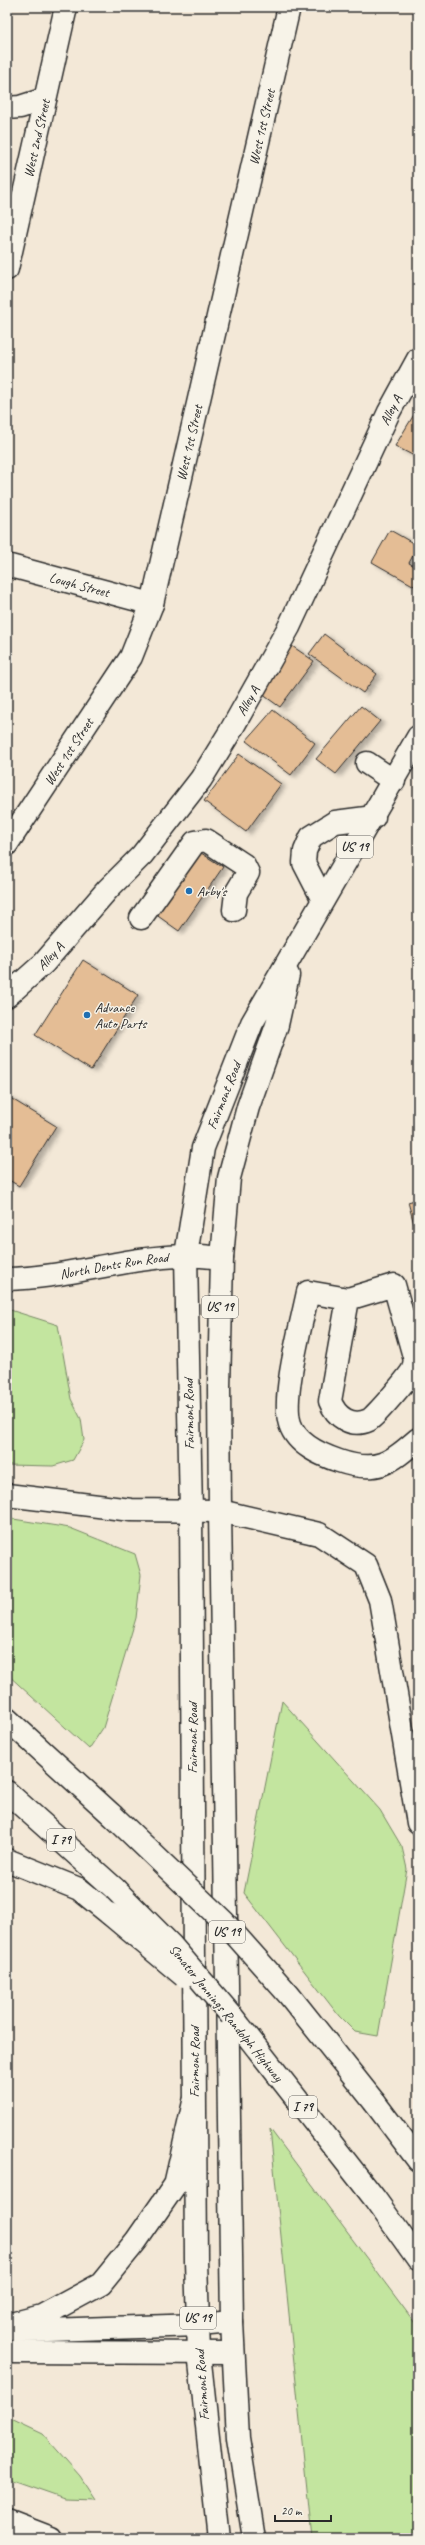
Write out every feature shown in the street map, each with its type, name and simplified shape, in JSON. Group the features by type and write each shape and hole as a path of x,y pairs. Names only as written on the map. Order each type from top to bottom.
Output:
{"main road":[{"name":"West 2nd Street","path":"7,269 66,7"},
{"name":"West 1st Street","path":"7,844 132,657 152,604 288,7"},
{"path":"7,108 20,107 45,99"},
{"name":"Alley A","path":"7,996 44,963 108,890 142,855 201,779 230,732 289,627 388,412 418,359"},
{"name":"Lough Street","path":"7,566 152,604"},
{"name":"Fairmont Road","path":"219,2538 199,2353 196,2262 191,1512 186,1256 203,1148 252,1023 292,958 323,900 374,816 418,737"},
{"path":"367,763 394,781"},
{"path":"323,900 304,863 305,851 311,837 335,822 374,816"},
{"path":"141,918 195,842 206,840 244,865 248,873 236,892 234,910"},
{"name":"Fairmont Road","path":"254,2538 238,2438 232,2322 219,1382 222,1258 229,1178 248,1107 277,1025 292,958"},
{"name":"North Dents Run Road","path":"7,1279 39,1279 117,1264 186,1256 222,1258"},
{"path":"348,1299 330,1401 334,1411 346,1421 359,1423 371,1420 412,1371 415,1360 394,1285 348,1299 308,1292 286,1405 290,1425 305,1446 324,1456 354,1466 375,1468 394,1460 418,1439"},
{"path":"7,1495 131,1510 191,1512 220,1511 319,1534 366,1565 380,1600 418,1823"},
{"path":"7,1719 112,1815 224,1922 290,1995 375,2102 418,2160"},
{"name":"Senator Jennings Randolph Highway","path":"7,1792 115,1889 170,1944 231,2015 375,2199 418,2259"},
{"path":"7,1860 17,1862 79,1889 231,2015"},
{"path":"7,2325 42,2316 101,2284 136,2241 174,2185 194,2102"},
{"path":"7,2331 199,2325 232,2322"},
{"path":"7,2352 233,2353"},
{"path":"7,2521 51,2538"}],"green space":[{"path":"7,1309 58,1325 71,1399 81,1419 84,1440 73,1460 53,1466 7,1465"},
{"path":"7,1518 70,1528 135,1554 141,1575 136,1618 103,1728 89,1749 7,1674"},
{"path":"282,1701 380,1810 402,1847 407,1869 378,2036 355,2032 339,2016 244,1893"},
{"path":"270,2129 418,2327 418,2538 312,2538"},
{"path":"7,2417 43,2434 80,2476 95,2499 64,2498 7,2478"}],"building":[{"path":"418,408 418,458 395,446"},
{"path":"390,530 418,546 409,563 418,568 418,588 372,562"},
{"path":"324,634 377,674 363,693 309,654"},
{"path":"292,646 314,661 280,707 259,692"},
{"path":"361,706 380,721 336,774 316,759"},
{"path":"273,710 315,743 291,775 246,741"},
{"path":"239,754 281,784 246,832 204,801"},
{"name":"Arby's","path":"198,851 223,867 179,931 155,914"},
{"name":"Advance Auto Parts","path":"83,960 138,995 91,1070 35,1035"},
{"path":"7,1096 56,1126 19,1186 7,1179"},
{"path":"418,1199 418,1239 408,1202"}],"place":[{"name":"Arby's","path":"189,891"},
{"name":"Advance Auto Parts","path":"87,1015"}]}
